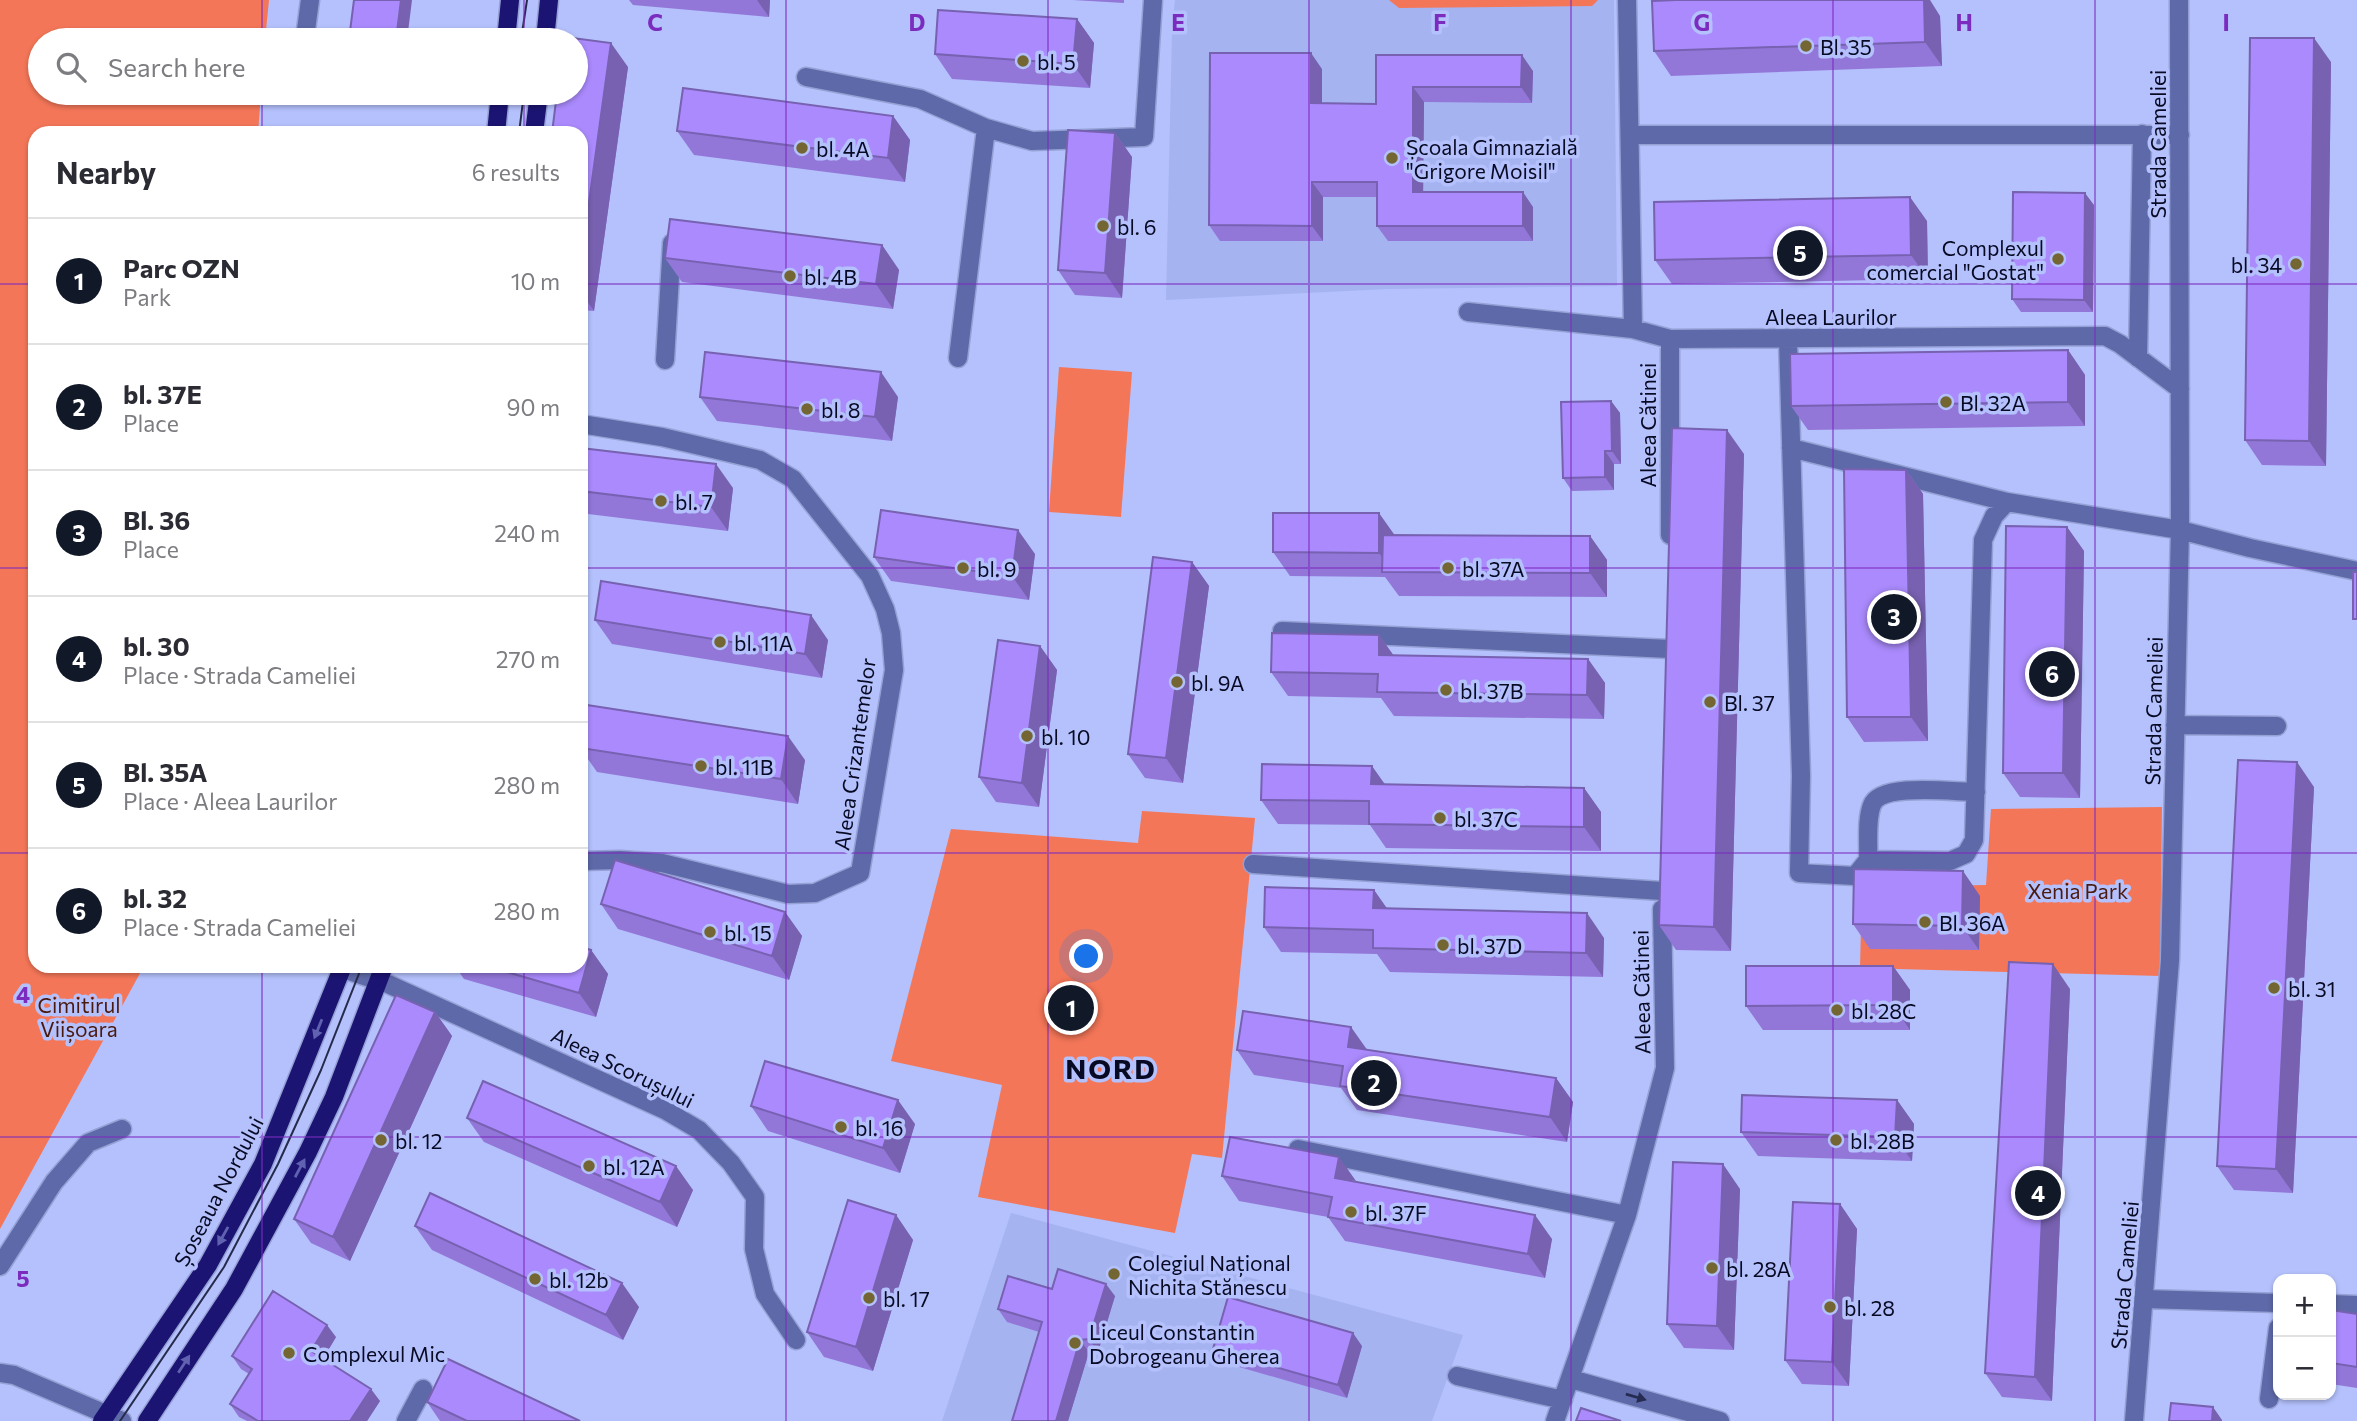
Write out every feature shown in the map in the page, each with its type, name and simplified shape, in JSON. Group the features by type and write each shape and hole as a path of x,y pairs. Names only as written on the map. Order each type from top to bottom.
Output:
{"main road":[{"path":"507,28 510,0"},
{"path":"546,28 549,0"},
{"path":"497,126 499,105"},
{"path":"535,126 538,105"},
{"name":"Șoseaua Nordului","path":"110,1419 208,1265 263,1164 341,973"},
{"path":"147,1421 234,1289 272,1221 334,1097 382,973"}],"street":[{"path":"306,28 310,0"},
{"path":"806,77 920,99 986,128 1032,141 1144,136 1153,0"},
{"path":"1627,0 1633,329"},
{"name":"Strada Cameliei","path":"2134,1421 2170,960 2180,530 2179,0"},
{"path":"958,358 986,128"},
{"path":"2138,358 2142,134"},
{"path":"1630,135 2180,135"},
{"path":"665,360 673,239 678,228"},
{"name":"Aleea Laurilor","path":"1468,312 1633,329 1670,339 2105,336 2180,389"},
{"name":"Aleea Cătinei","path":"1670,339 1670,555"},
{"path":"1788,340 1801,776 1799,873 1855,876 1868,860 1871,807 1876,797 1891,790 1976,792"},
{"name":"Aleea Crizantemelor","path":"588,425 662,437 760,460 793,478 870,576 885,609 891,634 894,670 860,873 815,893 788,894 662,863 588,861"},
{"path":"1791,448 2007,502 2180,530 2250,548 2357,570"},
{"path":"1868,860 1950,860 1966,854 1974,841 1983,540 1994,516 2007,502"},
{"path":"1282,631 1670,649"},
{"path":"2175,725 2277,726"},
{"name":"Aleea Cătinei","path":"1253,864 1662,885 1665,1068 1627,1215 1555,1421"},
{"name":"Aleea Scorușului","path":"382,973 665,1110 699,1130 732,1163 755,1197 754,1250 765,1294 796,1340"},
{"path":"0,1266 54,1182 88,1143 122,1129"},
{"path":"1298,1149 1627,1215"},
{"path":"2145,1299 2273,1303"},
{"path":"2336,1304 2357,1305"},
{"path":"2269,1399 2277,1337"},
{"path":"0,1373 14,1376 110,1419"},
{"path":"1457,1376 1563,1400"},
{"path":"1571,1379 1720,1421"},
{"path":"406,1421 423,1389"}],"shaded area":[{"name":"Școala Gimnazială \"Grigore Moisil\"","path":"1175,0 1614,0 1617,286 1387,289 1166,300"},
{"name":"Colegiul Național Nichita Stănescu","path":"1011,1213 1463,1335 1432,1421 942,1421"}],"green space":[{"name":"Cimitirul Viișoara","path":"0,0 269,0 266,28 28,28 28,105 260,105 259,126 28,126 28,973 140,973 0,1229"},
{"path":"1389,0 1598,0 1592,6 1399,8"},
{"path":"1059,367 1132,372 1121,517 1049,512"},
{"name":"Xenia Park","path":"2162,807 2160,976 1860,968 1862,887 1986,885 1991,809"},
{"path":"1142,811 1255,818 1222,1158 1192,1154 1175,1233 978,1197 1002,1085 891,1061 951,829 1138,843"}],"building":[{"path":"354,0 401,0 398,28 350,28"},
{"path":"1924,0 1925,42 1654,51 1652,1"},
{"path":"938,10 1077,19 1073,64 935,54"},
{"name":"bl. 34","path":"2250,38 2314,38 2309,441 2245,440"},
{"path":"588,40 611,43 588,209 588,126 553,126 556,105 588,105"},
{"path":"1210,53 1311,53 1311,103 1376,104 1376,55 1522,55 1521,87 1413,87 1413,192 1523,192 1523,226 1377,226 1377,182 1312,182 1312,226 1209,225"},
{"path":"683,88 893,116 888,158 677,131"},
{"path":"1068,130 1115,133 1105,273 1058,270"},
{"name":"Complexul comercial \"Gostat\"","path":"2013,192 2085,193 2084,300 2012,299"},
{"path":"1910,197 1911,255 1655,260 1654,202"},
{"path":"670,219 882,245 876,284 665,258"},
{"path":"2068,350 2068,402 1791,406 1790,354"},
{"path":"705,352 881,372 875,417 700,397"},
{"path":"1611,401 1612,451 1605,451 1605,477 1563,478 1561,402"},
{"name":"Bl. 37","path":"1672,428 1727,430 1714,927 1659,925"},
{"path":"588,449 716,464 711,507 588,492"},
{"path":"1844,469 1906,470 1911,717 1847,717"},
{"path":"881,510 1018,530 1012,576 874,557"},
{"path":"1273,513 1379,513 1379,553 1273,552"},
{"path":"2006,526 2067,527 2063,773 2003,773"},
{"path":"1383,535 1590,536 1590,573 1382,572"},
{"path":"1153,557 1192,562 1166,758 1128,754"},
{"path":"2353,572 2357,572 2357,619 2353,619"},
{"path":"601,581 811,615 805,654 595,620"},
{"path":"1272,633 1379,635 1379,655 1588,659 1587,695 1377,692 1378,674 1271,672"},
{"path":"998,640 1040,646 1022,783 979,777"},
{"path":"588,705 788,736 781,779 588,749"},
{"name":"bl. 31","path":"2238,760 2297,762 2276,1169 2217,1166"},
{"path":"1262,764 1372,766 1371,784 1584,788 1584,827 1369,824 1369,801 1261,800"},
{"path":"615,860 785,912 772,956 601,904"},
{"path":"1854,869 1963,871 1962,926 1853,924"},
{"path":"1265,887 1374,890 1373,908 1587,913 1586,953 1373,948 1373,930 1264,927"},
{"path":"2009,962 2053,964 2035,1377 1985,1373"},
{"path":"1746,966 1893,966 1893,1005 1746,1006"},
{"path":"510,973 585,973 579,993"},
{"path":"396,995 435,1012 333,1237 294,1219"},
{"path":"1243,1011 1351,1027 1348,1047 1556,1078 1550,1117 1340,1086 1343,1066 1237,1050"},
{"path":"765,1061 898,1100 883,1148 751,1106"},
{"path":"483,1081 676,1166 660,1202 467,1118"},
{"path":"1742,1095 1897,1100 1895,1137 1741,1132"},
{"path":"1230,1137 1339,1157 1335,1178 1535,1215 1528,1254 1328,1217 1332,1197 1222,1176"},
{"path":"1673,1162 1723,1164 1717,1326 1667,1324"},
{"path":"430,1193 622,1283 606,1315 415,1226"},
{"path":"848,1200 896,1215 856,1347 807,1332"},
{"path":"1793,1202 1840,1204 1832,1362 1785,1360"},
{"name":"Liceul Constantin Dobrogeanu Gherea","path":"1058,1269 1106,1284 1089,1339 1080,1340 1056,1421 1012,1421 1042,1322 998,1309 1008,1276 1052,1289"},
{"name":"Complexul Mic","path":"273,1291 327,1325 311,1351 371,1389 350,1421 258,1421 230,1404 252,1369 232,1356"},
{"path":"1228,1297 1353,1333 1338,1385 1213,1349"},
{"path":"2336,1311 2357,1314 2357,1367 2336,1364"},
{"path":"448,1359 580,1421 467,1421 427,1402"},
{"path":"2171,1403 2213,1407 2212,1421 2169,1421"},
{"path":"1581,1408 1621,1421 1576,1421"}],"tram line":[{"path":"523,28 527,0"},
{"path":"520,126 522,105"},
{"path":"120,1421 224,1267 278,1164 321,1070 359,973"}],"place":[{"name":"Bl. 35","path":"1806,46"},
{"name":"bl. 5","path":"1023,61"},
{"name":"bl. 4A","path":"802,148"},
{"name":"Școala Gimnazială \"Grigore Moisil\"","path":"1392,158"},
{"name":"bl. 6","path":"1103,226"},
{"name":"Bl. 35A","path":"1800,253"},
{"name":"Complexul comercial \"Gostat\"","path":"2058,259"},
{"name":"bl. 34","path":"2296,264"},
{"name":"bl. 4B","path":"790,276"},
{"name":"Bl. 32A","path":"1946,402"},
{"name":"bl. 8","path":"807,409"},
{"name":"bl. 7","path":"661,501"},
{"name":"bl. 9","path":"963,568"},
{"name":"bl. 37A","path":"1448,568"},
{"name":"Bl. 36","path":"1894,617"},
{"name":"bl. 11A","path":"720,642"},
{"name":"bl. 32","path":"2052,674"},
{"name":"bl. 9A","path":"1177,682"},
{"name":"bl. 37B","path":"1446,690"},
{"name":"Bl. 37","path":"1710,702"},
{"name":"bl. 10","path":"1027,736"},
{"name":"bl. 11B","path":"701,766"},
{"name":"bl. 37C","path":"1440,818"},
{"name":"Bl. 36A","path":"1925,922"},
{"name":"bl. 15","path":"710,932"},
{"name":"bl. 37D","path":"1443,945"},
{"name":"bl. 31","path":"2274,988"},
{"name":"Parc OZN","path":"1071,1008"},
{"name":"bl. 28C","path":"1837,1010"},
{"name":"bl. 37E","path":"1374,1083"},
{"name":"bl. 16","path":"841,1127"},
{"name":"bl. 12","path":"381,1140"},
{"name":"bl. 28B","path":"1836,1140"},
{"name":"bl. 12A","path":"589,1166"},
{"name":"bl. 30","path":"2038,1193"},
{"name":"bl. 37F","path":"1351,1212"},
{"name":"bl. 28A","path":"1712,1268"},
{"name":"Colegiul Național Nichita Stănescu","path":"1114,1274"},
{"name":"bl. 12b","path":"535,1279"},
{"name":"bl. 17","path":"869,1298"},
{"name":"bl. 28","path":"1830,1307"},
{"name":"Liceul Constantin Dobrogeanu Gherea","path":"1075,1343"},
{"name":"Complexul Mic","path":"289,1353"}],"district":[{"name":"NORD","path":"1111,1068"}]}
